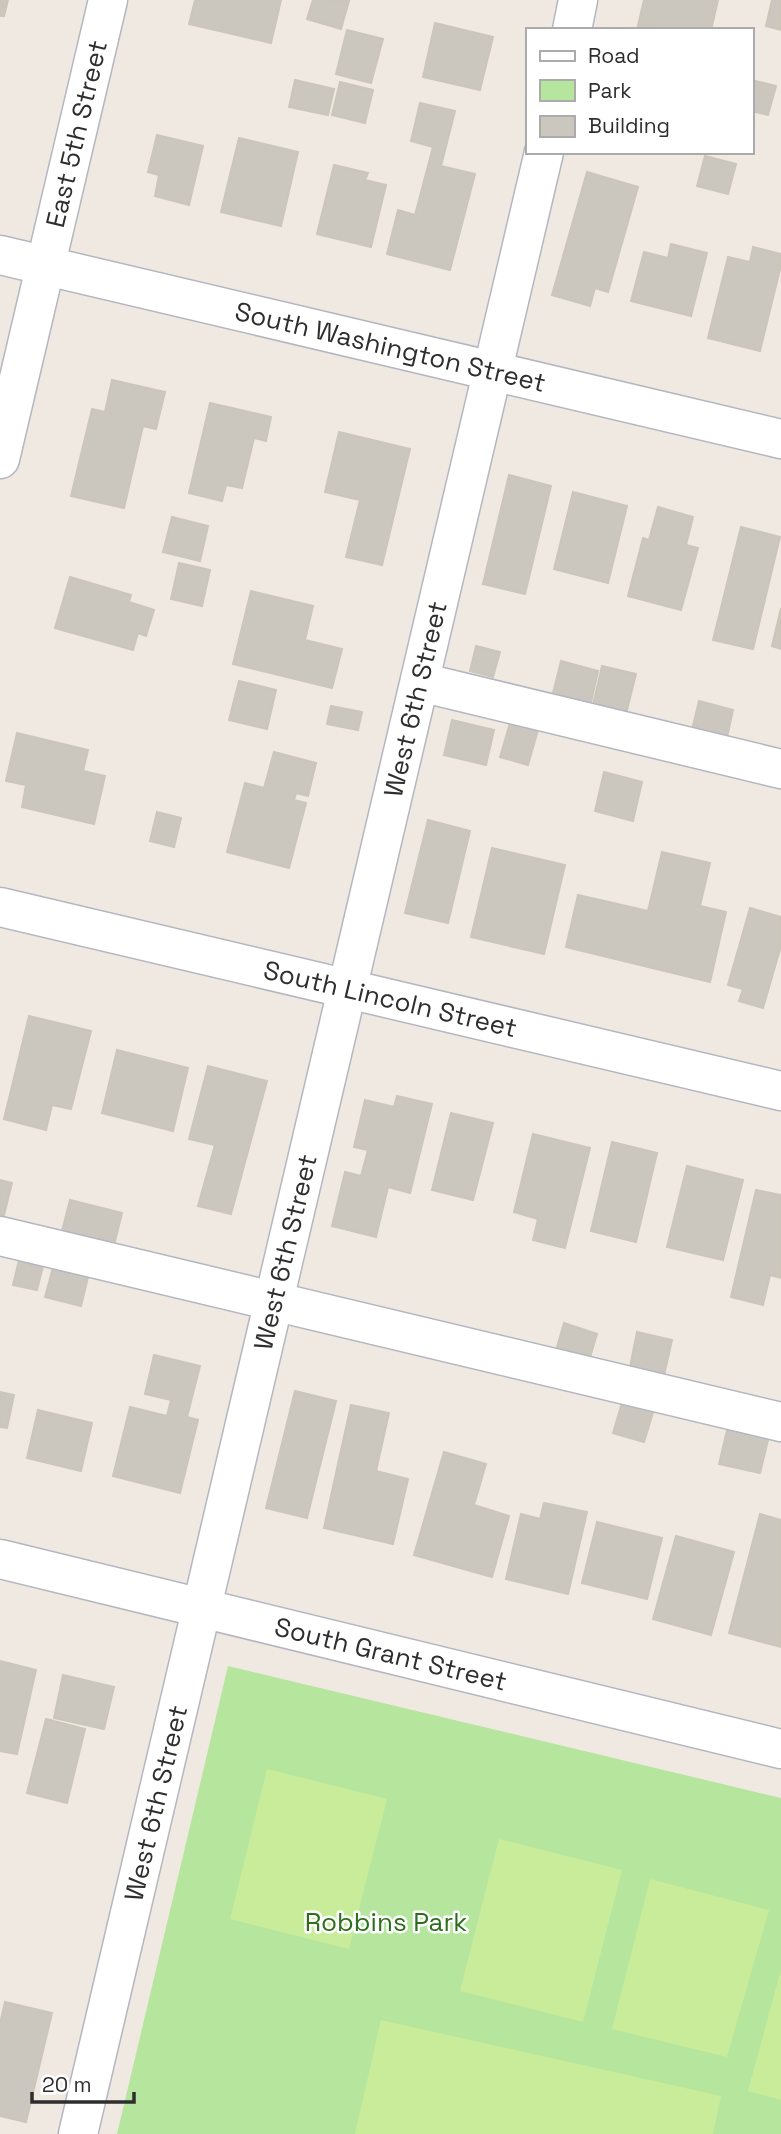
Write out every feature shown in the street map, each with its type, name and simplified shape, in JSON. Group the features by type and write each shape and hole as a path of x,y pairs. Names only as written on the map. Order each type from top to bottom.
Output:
{"street":[{"name":"East 5th Street","path":"0,459 108,0"},
{"path":"572,28 578,0"},
{"name":"West 6th Street","path":"78,2134 544,154"},
{"name":"South Washington Street","path":"0,255 781,439"},
{"path":"420,682 781,769"},
{"name":"South Lincoln Street","path":"0,907 781,1091"},
{"path":"0,1236 781,1422"},
{"name":"South Grant Street","path":"0,1559 781,1749"}],"green space":[{"name":"Robbins Park","path":"228,1666 781,1798 781,2134 117,2134"},
{"path":"267,1769 387,1799 349,1949 230,1919"},
{"path":"499,1839 622,1870 583,2022 460,1991"},
{"path":"650,1879 769,1910 727,2057 612,2029"},
{"path":"781,1970 781,2100 748,2091"},
{"path":"381,2020 721,2096 713,2134 355,2134"}],"building":[{"path":"0,0 8,0 4,16 0,16"},
{"path":"195,0 281,0 271,43 189,24"},
{"path":"313,0 349,1 341,29 307,19"},
{"path":"644,0 718,0 711,28 637,28"},
{"path":"772,0 781,0 781,30 766,26"},
{"path":"435,23 493,37 480,90 423,77"},
{"path":"347,30 383,39 371,83 336,74"},
{"path":"295,80 334,89 328,115 289,107"},
{"path":"753,80 776,86 768,115 753,111"},
{"path":"340,82 373,90 365,123 332,115"},
{"path":"420,103 455,111 441,166 475,174 450,270 387,254 398,210 415,215 433,147 411,141"},
{"path":"157,135 203,146 189,205 155,196 159,175 148,172"},
{"path":"239,138 298,152 281,226 221,212"},
{"path":"705,156 736,164 728,194 697,186"},
{"path":"334,165 368,173 365,180 386,185 371,247 317,234"},
{"path":"587,172 638,187 608,292 595,288 590,306 552,295"},
{"path":"671,244 707,253 691,316 631,301 644,252 668,258"},
{"path":"753,247 781,254 781,265 760,351 708,338 728,257 750,262"},
{"path":"112,380 165,392 156,429 143,426 124,508 71,496 92,409 105,412"},
{"path":"210,403 271,417 266,441 254,438 242,488 226,485 222,501 189,493"},
{"path":"339,432 410,449 382,565 346,557 360,500 325,492"},
{"path":"509,475 551,486 525,594 483,584"},
{"path":"573,492 627,506 608,583 554,569"},
{"path":"658,507 693,517 686,545 698,548 681,610 628,596 643,538 649,540"},
{"path":"172,517 208,526 200,561 163,552"},
{"path":"741,527 780,537 753,649 713,640"},
{"path":"179,563 210,570 202,606 171,599"},
{"path":"70,577 131,595 129,602 154,610 146,636 138,633 133,650 55,628"},
{"path":"251,591 313,606 305,640 342,649 332,688 233,664"},
{"path":"781,608 781,649 772,646"},
{"path":"476,646 500,652 493,677 470,671"},
{"path":"561,661 598,671 590,707 552,697"},
{"path":"602,666 636,674 626,714 593,705"},
{"path":"239,681 276,690 267,729 229,720"},
{"path":"699,701 733,710 726,742 691,734"},
{"path":"331,706 362,712 358,730 327,724"},
{"path":"452,720 494,730 486,765 444,755"},
{"path":"510,723 538,730 528,765 500,757"},
{"path":"17,733 88,750 83,771 105,776 94,824 22,807 26,785 6,781"},
{"path":"274,752 316,763 308,796 296,793 294,800 306,803 289,868 227,852 245,783 264,788"},
{"path":"604,772 642,782 633,821 595,811"},
{"path":"157,812 181,818 174,847 150,841"},
{"path":"428,820 470,831 448,923 405,913"},
{"path":"492,848 565,865 544,954 471,937"},
{"path":"662,852 710,863 700,906 726,912 710,982 566,947 578,895 648,911"},
{"path":"750,908 781,917 781,946 763,1008 739,1001 743,989 728,985"},
{"path":"29,1016 91,1031 71,1109 52,1105 46,1130 4,1119"},
{"path":"117,1050 188,1068 173,1131 102,1113"},
{"path":"208,1066 267,1081 231,1214 198,1206 215,1145 189,1139"},
{"path":"397,1096 432,1104 410,1193 388,1187 376,1237 332,1226 345,1172 361,1176 368,1150 354,1147 365,1100 394,1107"},
{"path":"451,1113 493,1123 473,1200 432,1190"},
{"path":"533,1134 590,1148 565,1248 533,1240 538,1219 514,1212"},
{"path":"612,1142 657,1153 636,1242 591,1231"},
{"path":"687,1166 743,1180 723,1260 667,1247"},
{"path":"0,1180 12,1183 3,1219 0,1218"},
{"path":"756,1190 781,1195 781,1278 770,1275 763,1305 731,1297"},
{"path":"70,1200 122,1213 113,1249 61,1235"},
{"path":"20,1256 44,1262 37,1290 13,1285"},
{"path":"54,1264 89,1273 81,1306 45,1297"},
{"path":"564,1323 597,1334 588,1364 555,1354"},
{"path":"637,1332 672,1340 663,1380 629,1372"},
{"path":"154,1355 200,1366 187,1417 198,1420 180,1493 113,1476 130,1407 167,1416 171,1400 145,1394"},
{"path":"295,1391 336,1401 307,1518 266,1508"},
{"path":"0,1392 14,1395 7,1428 0,1427"},
{"path":"624,1396 655,1406 644,1442 613,1433"},
{"path":"351,1405 389,1413 376,1471 408,1479 393,1544 324,1528"},
{"path":"38,1410 92,1423 81,1471 27,1458"},
{"path":"729,1422 770,1432 760,1473 719,1464"},
{"path":"444,1452 486,1464 474,1505 509,1516 492,1577 414,1555"},
{"path":"544,1503 587,1512 568,1594 506,1579 521,1514 540,1519"},
{"path":"760,1514 781,1520 781,1647 729,1633"},
{"path":"597,1522 662,1538 647,1599 582,1583"},
{"path":"676,1536 734,1552 711,1635 653,1619"},
{"path":"0,1661 36,1670 17,1754 0,1751"},
{"path":"63,1675 114,1687 104,1729 54,1718"},
{"path":"46,1719 85,1729 67,1803 27,1793"},
{"path":"5,2002 52,2013 26,2122 0,2116 0,2024"}]}
